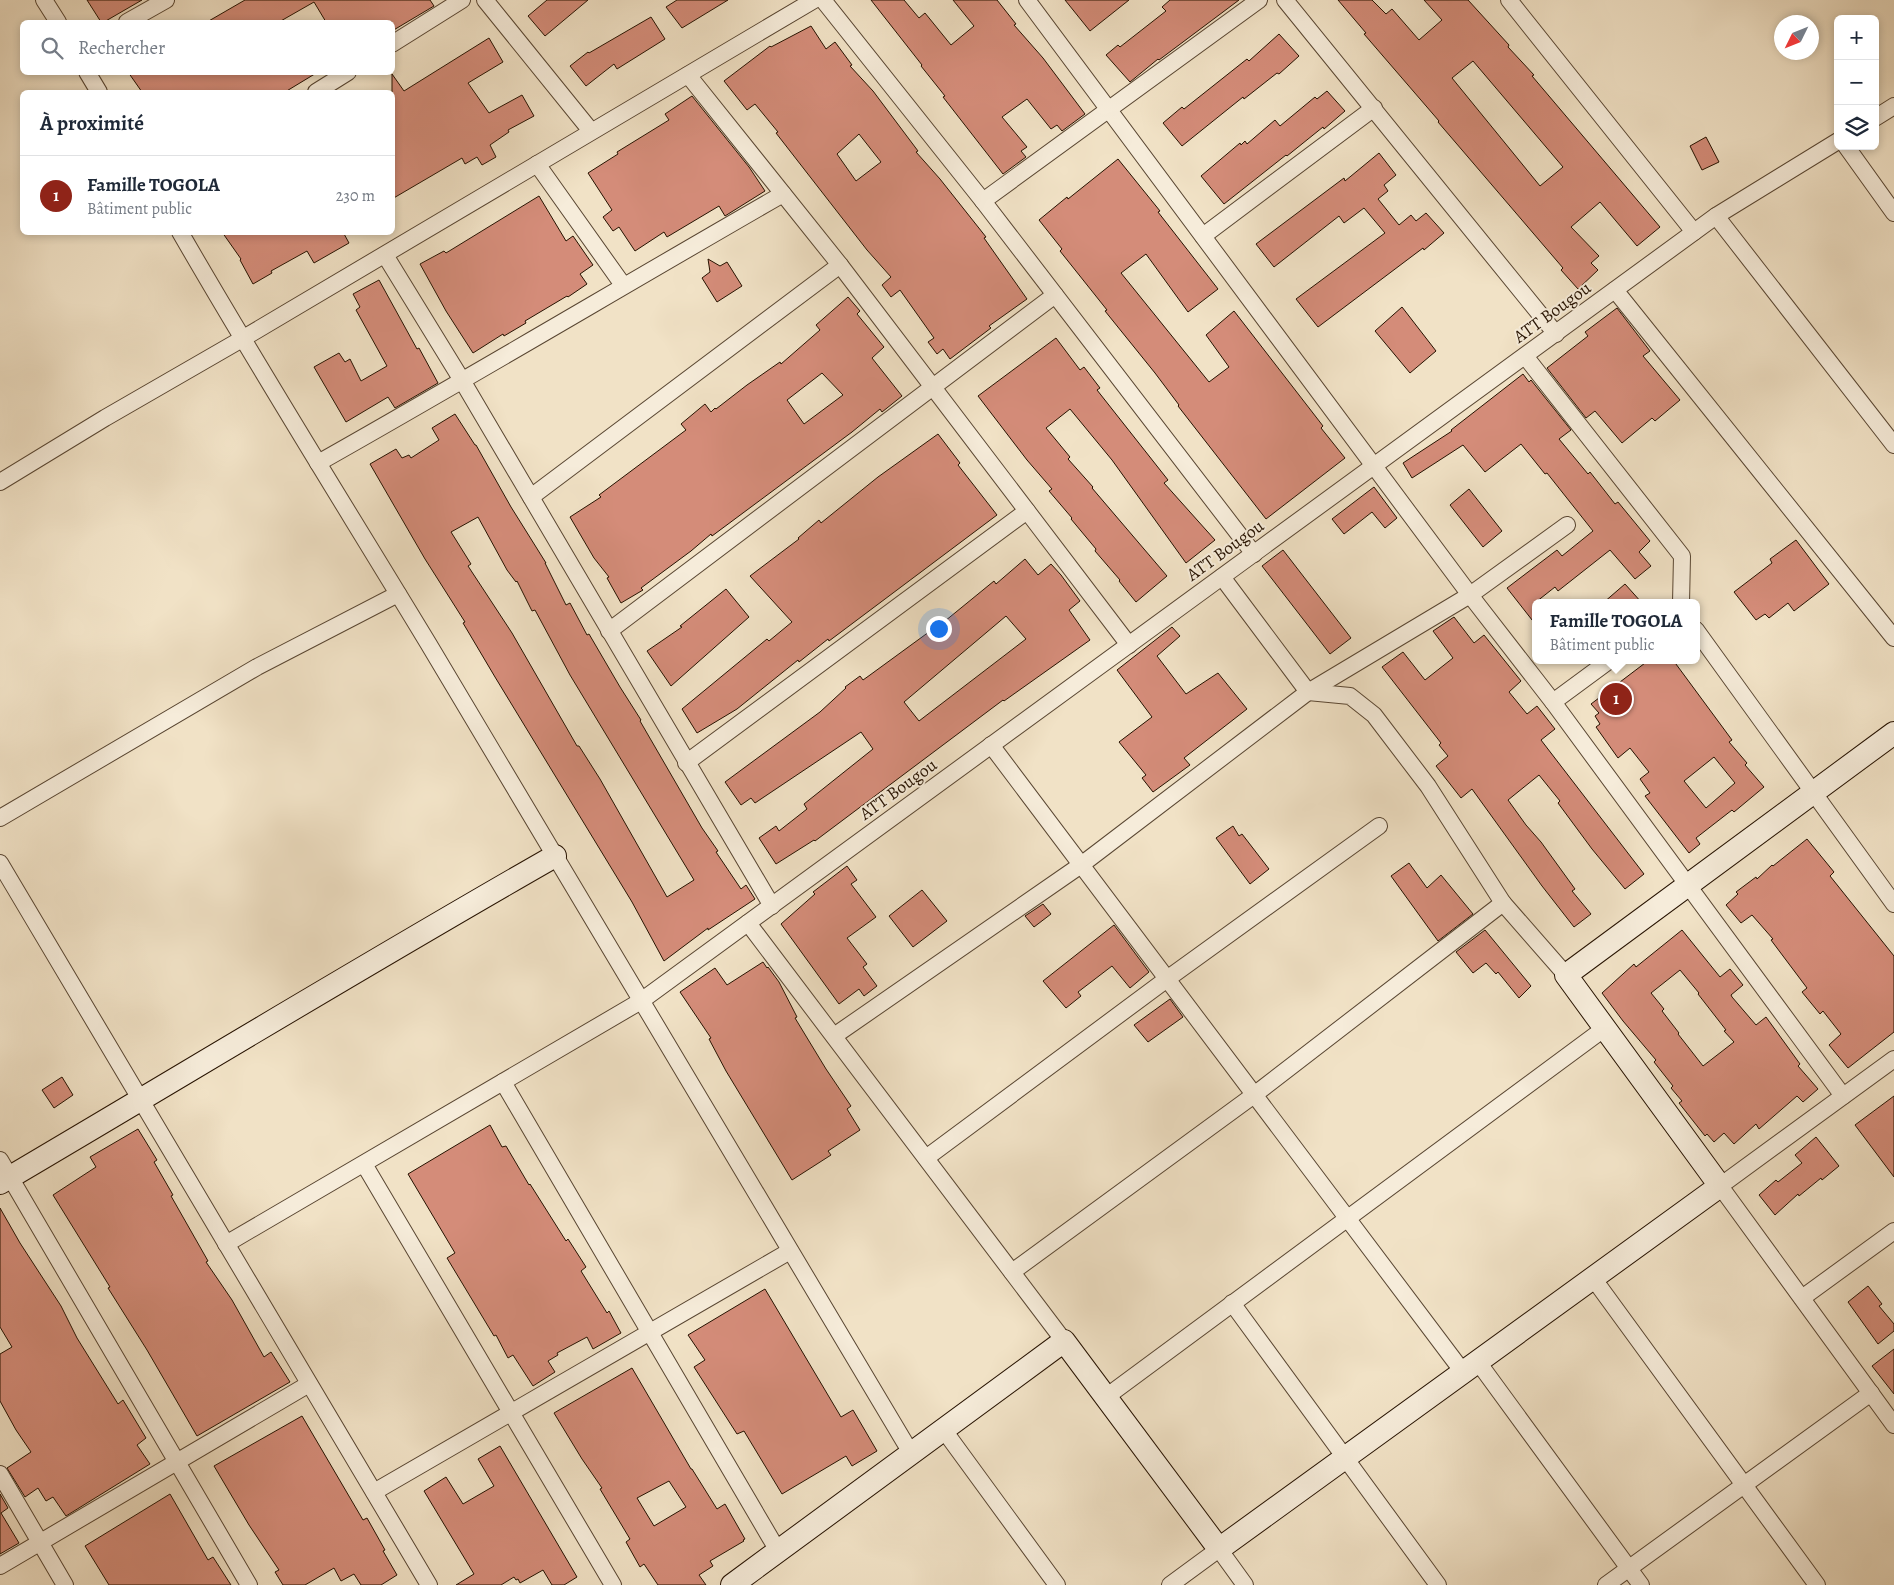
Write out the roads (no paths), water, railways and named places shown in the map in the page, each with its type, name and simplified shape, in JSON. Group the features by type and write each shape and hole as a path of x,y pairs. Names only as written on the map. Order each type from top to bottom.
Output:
{"street":[{"path":"44,0 57,20"},
{"path":"131,20 166,0"},
{"path":"395,42 462,0"},
{"path":"486,0 590,131"},
{"path":"0,482 105,418 242,339 590,131 814,0"},
{"path":"823,0 982,201 1254,554"},
{"path":"1027,0 1470,595 1553,702 1687,886 1844,1096"},
{"path":"982,201 1260,0"},
{"path":"1285,0 1556,334"},
{"path":"1509,0 1694,232"},
{"path":"89,75 98,90"},
{"path":"319,90 343,75"},
{"path":"688,75 840,265 1129,645"},
{"path":"1879,115 1894,106"},
{"path":"1203,236 1374,108"},
{"name":"ATT Bougou","path":"226,1244 641,1001 1716,216 1834,143"},
{"path":"1849,150 1894,213"},
{"path":"537,164 624,285"},
{"path":"318,463 463,382 624,285 783,194"},
{"path":"1716,216 1894,445"},
{"path":"182,235 242,339 398,594 911,1454"},
{"path":"384,255 463,382 772,906"},
{"path":"531,497 840,265"},
{"path":"1615,290 1894,638"},
{"path":"609,631 1055,295"},
{"path":"1525,356 1682,556 1681,599"},
{"path":"686,763 1027,511"},
{"path":"834,1036 1081,865 1308,692 1470,595 1567,525"},
{"path":"1222,577 1308,692 1350,696 1374,715 1428,786 1502,903 1566,975 1894,1425"},
{"path":"0,818 257,667 398,594"},
{"path":"1700,636 1894,904"},
{"path":"1553,702 1605,664"},
{"path":"1566,975 1894,733"},
{"path":"991,745 1347,1218 1470,1367 1641,1585"},
{"path":"926,1158 1167,979 1379,826"},
{"path":"249,1585 3,1173 141,1099 416,935 555,856"},
{"path":"0,863 429,1585"},
{"path":"1012,1272 1254,1095 1502,903"},
{"path":"748,922 1106,1396 1245,1585"},
{"path":"1106,1396 1605,1028"},
{"path":"1170,1585 1894,1059"},
{"path":"504,1082 778,1551"},
{"path":"364,1164 613,1585"},
{"path":"1802,1298 1894,1231"},
{"path":"374,1492 790,1250"},
{"path":"1593,1278 1817,1585"},
{"path":"1232,1303 1438,1585"},
{"path":"732,1585 1064,1341"},
{"path":"0,1566 309,1384"},
{"path":"1606,1585 1871,1393"},
{"path":"944,1430 1057,1585"},
{"path":"0,1474 65,1585"}],"place":[{"name":"Famille TOGOLA","path":"1616,699"}]}
